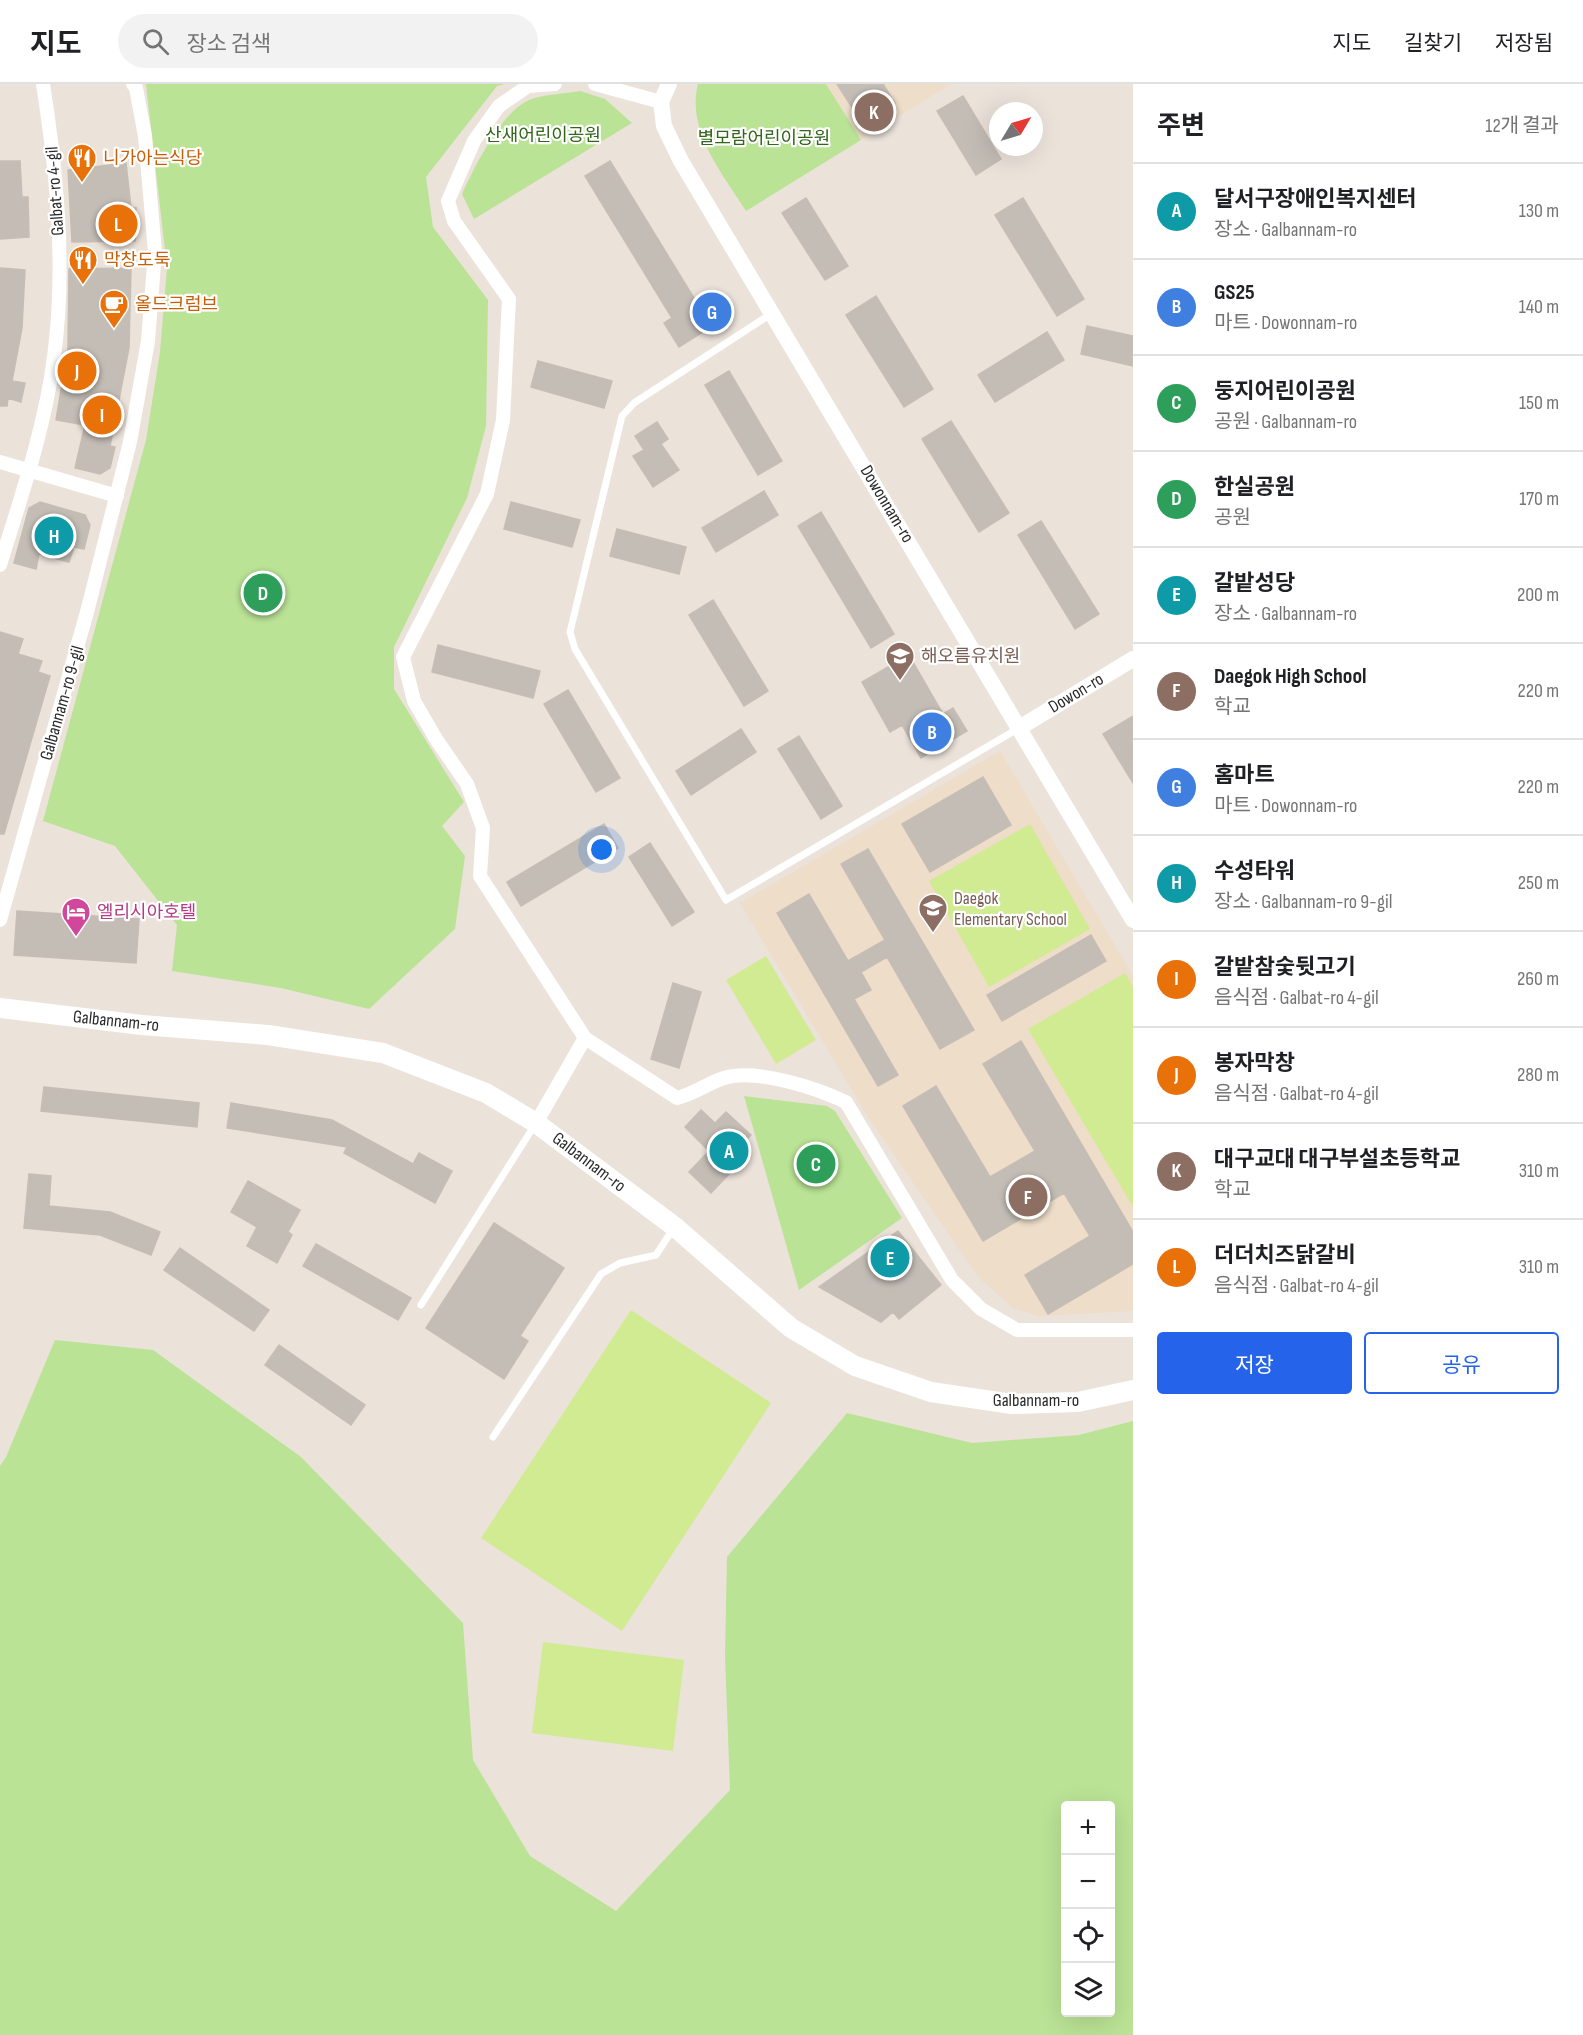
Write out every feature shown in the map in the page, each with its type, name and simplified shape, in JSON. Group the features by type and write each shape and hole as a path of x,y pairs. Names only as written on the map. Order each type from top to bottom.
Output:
{"main road":[{"name":"Galbannam-ro","path":"0,1008 142,1025 268,1035 383,1053 486,1093 536,1124 675,1227 791,1328 855,1366 931,1392 1012,1404 1078,1402 1133,1390"}],"street":[{"name":"Galbat-ro 4-gil","path":"29,471 51,378 60,290 53,147 43,84"},
{"path":"0,462 117,496 139,394 154,281 145,136 136,88 133,84"},
{"path":"555,84 528,86 499,106 474,141 448,201 454,221 509,299 503,420 487,494 403,657 414,701 436,739 467,784 483,828 480,876 585,1038 677,1098 692,1094 722,1078 744,1073 830,1094 846,1102 952,1280 981,1309 1017,1330 1133,1330"},
{"path":"595,84 661,102 669,84"},
{"name":"Dowonnam-ro","path":"661,102 664,126 681,161 1133,920"},
{"path":"0,565 29,471"},
{"name":"Galbannam-ro 9-gil","path":"1,912 66,693 117,496"},
{"name":"Dowon-ro","path":"1019,728 1133,659"},
{"path":"536,1124 585,1038"}],"lane":[{"path":"772,314 634,403 622,416 570,632 575,649 726,900 1019,728"},
{"path":"421,1305 467,1229 536,1124"},
{"path":"493,1437 601,1274 621,1263 656,1255 675,1227"}],"shaded area":[{"path":"826,84 951,84 861,140"},
{"path":"1000,751 1133,976 1133,1311 1038,1316 1013,1308 978,1277 868,1117 740,903"}],"green space":[{"path":"146,84 505,84 497,86 426,177 433,227 488,300 486,426 467,498 394,647 394,689 464,802 442,826 465,856 455,929 369,1009 281,988 172,971 177,925 115,846 43,821 146,440 160,352 167,268"},
{"name":"별모람어린이공원","path":"698,84 826,84 861,140 746,211 718,167 702,135 697,118"},
{"name":"산새어린이공원","path":"580,91 605,99 632,123 474,219 462,194 498,128 508,116 529,100"},
{"path":"1030,824 1090,929 989,987 929,881"},
{"path":"766,956 816,1040 776,1064 726,980"},
{"path":"1125,973 1133,987 1133,1207 1028,1029"},
{"path":"744,1096 827,1106 835,1111 902,1218 799,1290"},
{"path":"631,1310 771,1403 622,1631 481,1538"},
{"path":"55,1340 153,1350 301,1457 463,1623 473,1760 530,1856 616,1911 730,1790 725,1656 727,1557 847,1413 972,1443 1079,1435 1133,1421 1133,2035 0,2035 0,1466 6,1457"},
{"path":"543,1642 684,1660 673,1751 532,1733"}],"building":[{"path":"837,84 883,84 895,103 862,123"},
{"path":"963,96 989,139 989,156 999,156 1001,159 976,175 937,111"},
{"path":"0,161 20,161 22,197 28,197 29,237 0,239"},
{"path":"610,161 697,303 712,293 727,317 679,347 664,323 672,318 585,176"},
{"path":"126,163 131,208 136,208 135,241 72,242 68,170"},
{"path":"806,198 848,266 825,280 782,213"},
{"path":"1023,198 1084,299 1057,316 995,215"},
{"path":"0,268 25,270 22,328 12,381 25,383 21,402 8,398 7,406 0,406"},
{"path":"131,268 129,348 110,446 115,447 110,468 100,474 75,468 85,425 56,420 68,348 69,269"},
{"path":"876,296 933,389 904,407 846,315"},
{"path":"1087,326 1133,336 1133,366 1081,354"},
{"path":"1047,332 1064,360 995,402 978,375"},
{"path":"538,361 612,381 604,408 531,387"},
{"path":"729,371 782,461 758,475 705,385"},
{"path":"951,421 1009,513 979,532 922,439"},
{"path":"657,422 668,439 661,444 679,470 653,487 633,456 644,450 635,436"},
{"path":"764,491 778,515 716,552 702,528"},
{"path":"40,502 85,515 90,525 84,549 74,547 69,562 39,554 36,569 14,563 29,508"},
{"path":"511,502 580,520 572,547 504,529"},
{"path":"821,512 894,634 871,648 798,526"},
{"path":"1041,521 1099,614 1075,629 1018,535"},
{"path":"617,529 686,547 679,574 610,556"},
{"path":"713,600 768,691 744,706 689,615"},
{"path":"0,632 23,639 18,654 42,661 38,672 50,676 4,834 0,834"},
{"path":"438,645 540,671 533,698 432,672"},
{"path":"909,655 943,714 953,708 967,731 921,758 902,725 890,732 862,682"},
{"path":"568,690 620,778 596,792 544,704"},
{"path":"1133,716 1133,783 1103,734"},
{"path":"741,729 756,752 691,795 676,771"},
{"path":"799,736 842,806 821,819 778,749"},
{"path":"983,777 1011,825 930,872 902,824"},
{"path":"604,824 618,848 521,906 507,882"},
{"path":"650,843 694,912 672,926 629,857"},
{"path":"868,849 974,1030 940,1049 887,957 861,972 871,990 854,999 898,1075 878,1086 777,913 809,894 848,961 885,940 841,864"},
{"name":"엘리시아호텔","path":"17,911 139,919 136,963 14,955"},
{"path":"1091,935 1106,961 1002,1021 987,995"},
{"path":"673,983 701,992 679,1068 651,1059"},
{"path":"1021,1041 1133,1232 1133,1264 1048,1314 1025,1275 1090,1236 1064,1193 983,1241 903,1106 936,1086 990,1177 1035,1151 983,1064"},
{"path":"44,1087 199,1103 197,1127 41,1111"},
{"path":"231,1103 332,1120 413,1164 419,1153 452,1171 435,1203 344,1153 347,1147 227,1128"},
{"path":"701,1110 715,1123 726,1112 751,1135 742,1144 750,1152 711,1193 689,1172 709,1151 685,1127"},
{"path":"29,1174 51,1176 49,1206 110,1212 160,1232 151,1255 100,1235 24,1228"},
{"path":"248,1181 300,1210 288,1232 292,1235 277,1263 247,1246 257,1227 231,1212"},
{"path":"494,1223 564,1268 520,1336 528,1341 504,1379 426,1328"},
{"path":"898,1231 941,1285 899,1319 893,1312 881,1322 819,1287"},
{"path":"316,1244 411,1298 398,1320 303,1266"},
{"path":"180,1248 269,1310 254,1331 164,1270"},
{"path":"279,1345 365,1405 351,1425 265,1365"}],"place":[{"name":"대구교대 대구부설초등학교","path":"874,112"},
{"name":"니가아는식당","path":"82,184"},
{"name":"더더치즈닭갈비","path":"118,224"},
{"name":"막창도둑","path":"83,286"},
{"name":"홈마트","path":"712,312"},
{"name":"올드크럼브","path":"114,330"},
{"name":"봉자막창","path":"77,371"},
{"name":"갈밭참숯뒷고기","path":"102,415"},
{"name":"수성타워","path":"54,536"},
{"name":"한실공원","path":"263,593"},
{"name":"해오름유치원","path":"900,682"},
{"name":"GS25","path":"932,732"},
{"name":"Daegok Elementary School","path":"933,934"},
{"name":"엘리시아호텔","path":"76,938"},
{"name":"달서구장애인복지센터","path":"729,1151"},
{"name":"둥지어린이공원","path":"816,1164"},
{"name":"Daegok High School","path":"1028,1197"},
{"name":"갈밭성당","path":"890,1258"}]}
